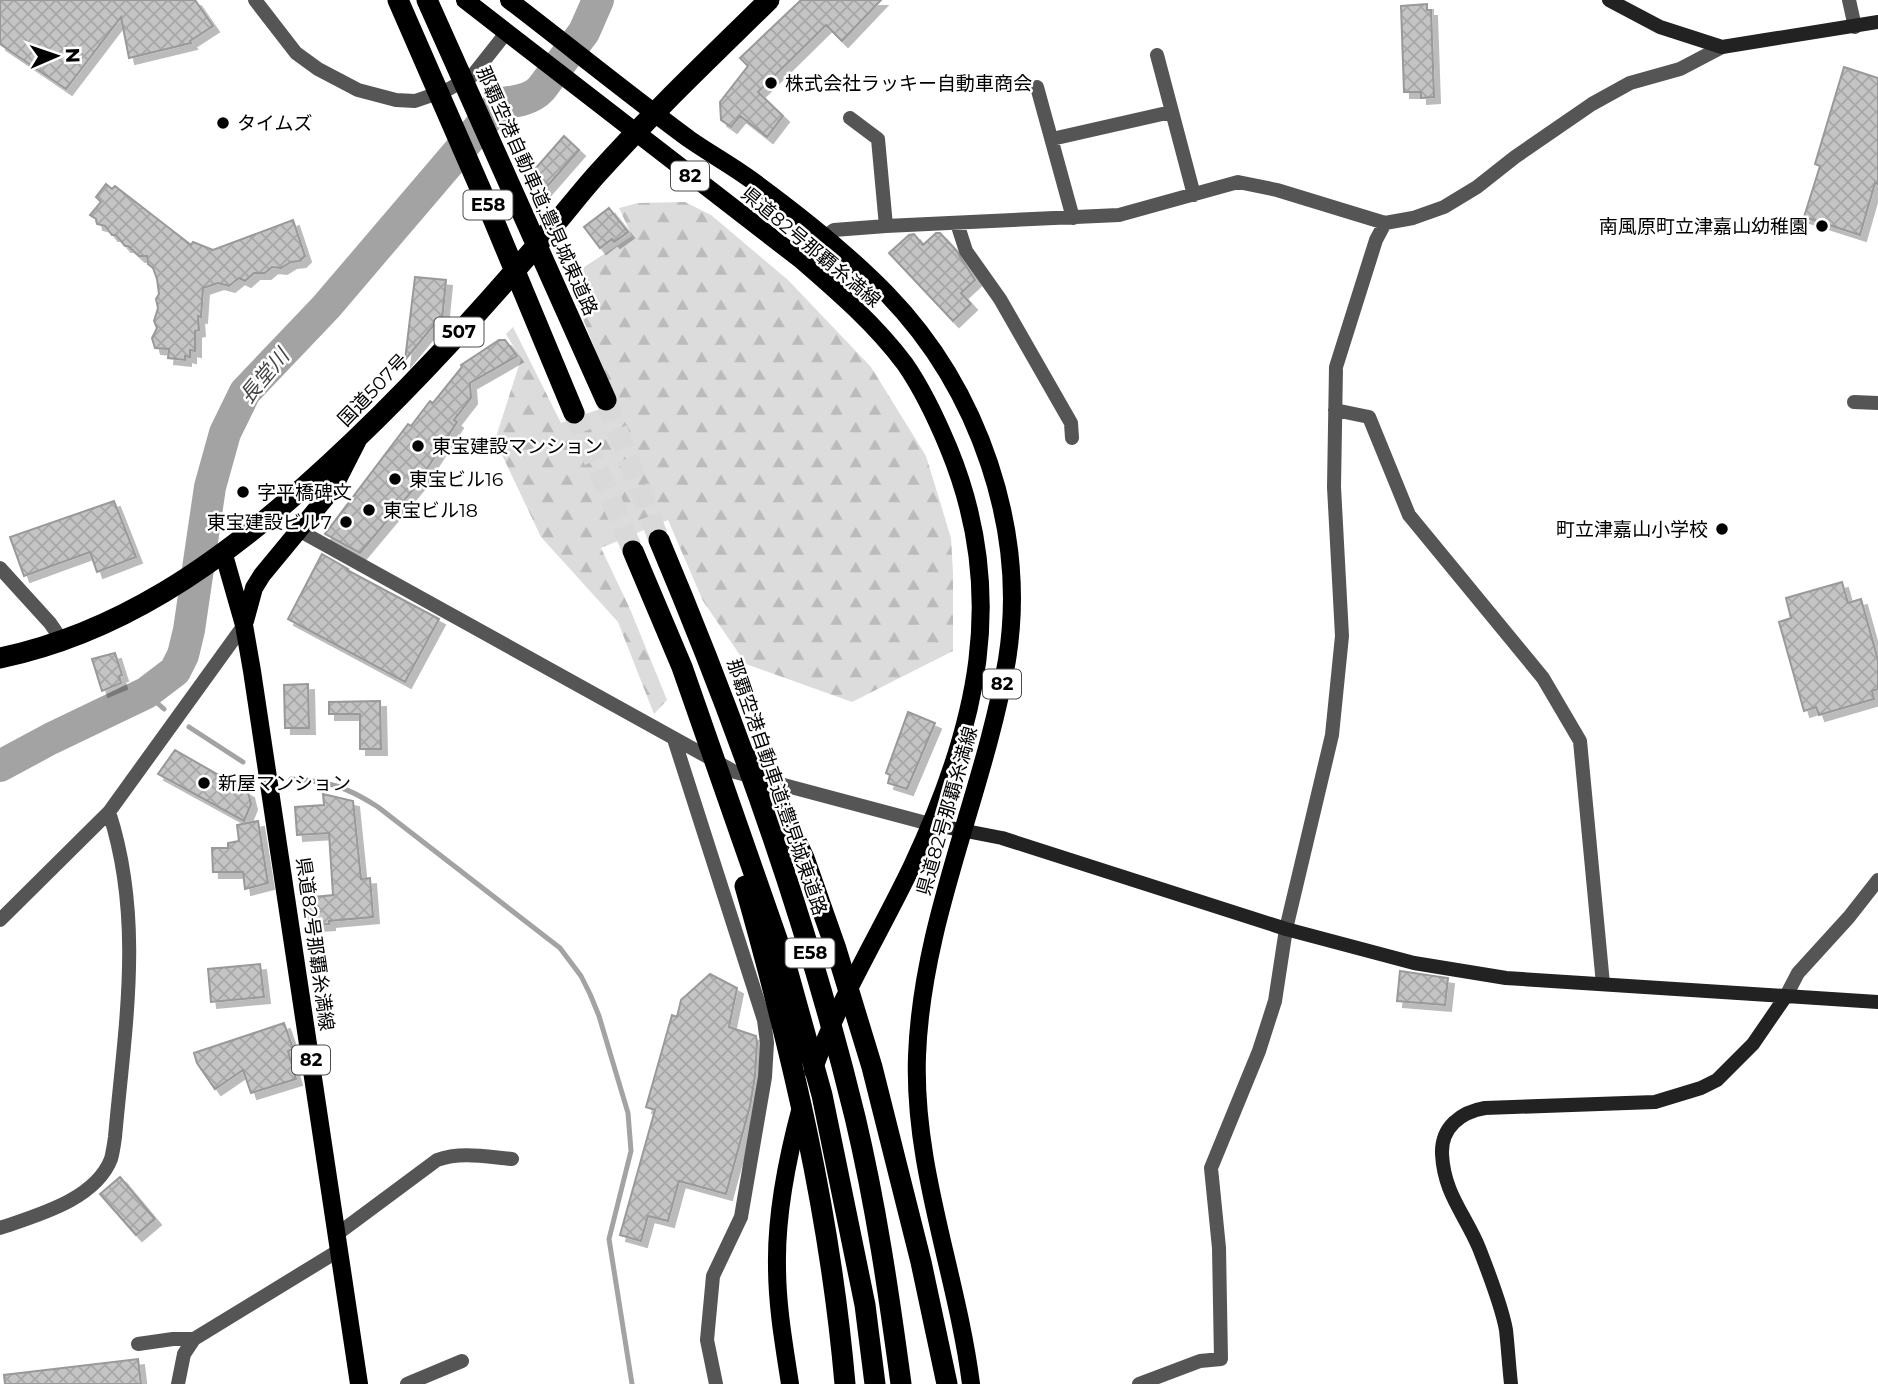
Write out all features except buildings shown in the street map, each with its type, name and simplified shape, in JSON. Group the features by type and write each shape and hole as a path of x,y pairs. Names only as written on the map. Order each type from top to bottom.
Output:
{"highway":[{"name":"E58","path":"398,0 574,413"},
{"name":"那覇空港自動車道;豊見城東道路","path":"427,0 606,400"},
{"name":"国道507号","path":"0,658 92,628 161,595 222,556 260,526 358,439 438,356 596,175 769,0"},
{"name":"那覇空港自動車道;豊見城東道路","path":"659,540 706,652 812,959 856,1119 887,1278 901,1384"},
{"name":"E58","path":"634,551 682,667 785,962 822,1095 865,1305 875,1384"},
{"path":"706,652 804,858 836,949 892,1141 922,1262 947,1384"},
{"path":"682,667 779,1006 811,1143 826,1225 845,1384"}],"main road":[{"name":"県道82号那覇糸満線","path":"465,0 782,246 838,292 873,327 906,366 937,420 960,476 974,533 982,603 979,655 971,704 962,735 930,824 911,867 826,1036 787,1156 776,1265 780,1320 790,1384"},
{"name":"県道82号那覇糸満線","path":"509,0 656,114 749,178 824,237 903,312 949,376 980,438 1002,504 1013,597 1011,631 998,709 931,943 921,1001 917,1058 918,1103 924,1149 937,1222 965,1337 971,1384"},
{"path":"244,625 254,587 332,489 358,439"},
{"name":"県道82号那覇糸満線","path":"222,556 244,625 285,879 359,1384"}],"street":[{"path":"255,0 296,53 318,69 358,90 396,100 415,101 447,90 472,76 506,33"},
{"path":"1609,0 1660,27 1723,47"},
{"path":"1849,0 1855,27"},
{"path":"824,237 834,230 886,226 1119,215 1238,182 1277,190 1385,223 1413,219 1444,206 1477,187 1592,104 1630,83 1680,69 1723,47 1878,22"},
{"path":"1157,55 1194,195"},
{"path":"1037,87 1073,218"},
{"path":"1052,139 1171,113"},
{"path":"850,118 878,139 886,226"},
{"path":"957,223 966,251 1000,299 1071,423 1072,438"},
{"path":"1139,1384 1200,1361 1221,1359 1219,1248 1211,1168 1259,1051 1271,1014 1286,929 1332,734 1341,649 1334,487 1336,367 1376,240 1385,223"},
{"path":"1854,401 1878,403"},
{"path":"1335,410 1369,417 1409,515 1543,678 1580,741 1603,984"},
{"path":"300,531 734,772 930,824 1002,838 1286,929 1414,963 1506,978 1878,1002"},
{"path":"0,568 61,639"},
{"path":"0,920 109,812 244,625"},
{"path":"674,739 764,1020 767,1043 765,1076 741,1217 713,1276 707,1340 716,1384"},
{"path":"0,1228 71,1200 97,1180 111,1159 131,956 130,917 117,838 109,812"},
{"path":"1511,1384 1506,1327 1479,1248 1449,1192 1442,1153 1445,1135 1454,1121 1468,1111 1485,1108 1655,1102 1701,1088 1717,1080 1753,1044 1786,996 1798,973 1849,917 1878,880"},
{"path":"178,1384 184,1354 194,1339 337,1243 438,1160 463,1155 512,1159"},
{"path":"138,1344 194,1339"},
{"path":"407,1384 463,1361"}],"green space":[{"path":"685,202 711,215 788,280 871,367 926,456 951,538 953,651 852,702 746,664 703,601 668,520 601,548 630,609 667,700 654,714 618,622 541,537 495,440 521,359 506,334 513,327 561,423 616,403 567,278 632,236 619,208 638,203"}],"waterway":[{"name":"長堂川","path":"0,766 146,693 175,671 183,655 189,630 210,487 225,433 245,392 326,307 500,103 528,98 541,89 584,32 598,0"},
{"path":"146,693 164,709"},
{"path":"189,727 243,762"},
{"path":"291,779 337,786 378,807 560,948 581,976 599,1016 628,1113 631,1151 609,1239 632,1384"}],"tunnel":[{"path":"606,400 659,540"},
{"path":"574,413 633,551"}],"place":[{"name":"株式会社ラッキー自動車商会","path":"771,83"},
{"name":"タイムズ","path":"223,123"},
{"name":"南風原町立津嘉山幼稚園","path":"1822,226"},
{"name":"東宝建設マンション","path":"418,446"},
{"name":"東宝ビル16","path":"395,479"},
{"name":"字平橋碑文","path":"243,492"},
{"name":"東宝ビル18","path":"369,510"},
{"name":"東宝建設ビル7","path":"346,522"},
{"name":"町立津嘉山小学校","path":"1722,529"},
{"name":"新屋マンション","path":"204,783"}]}
